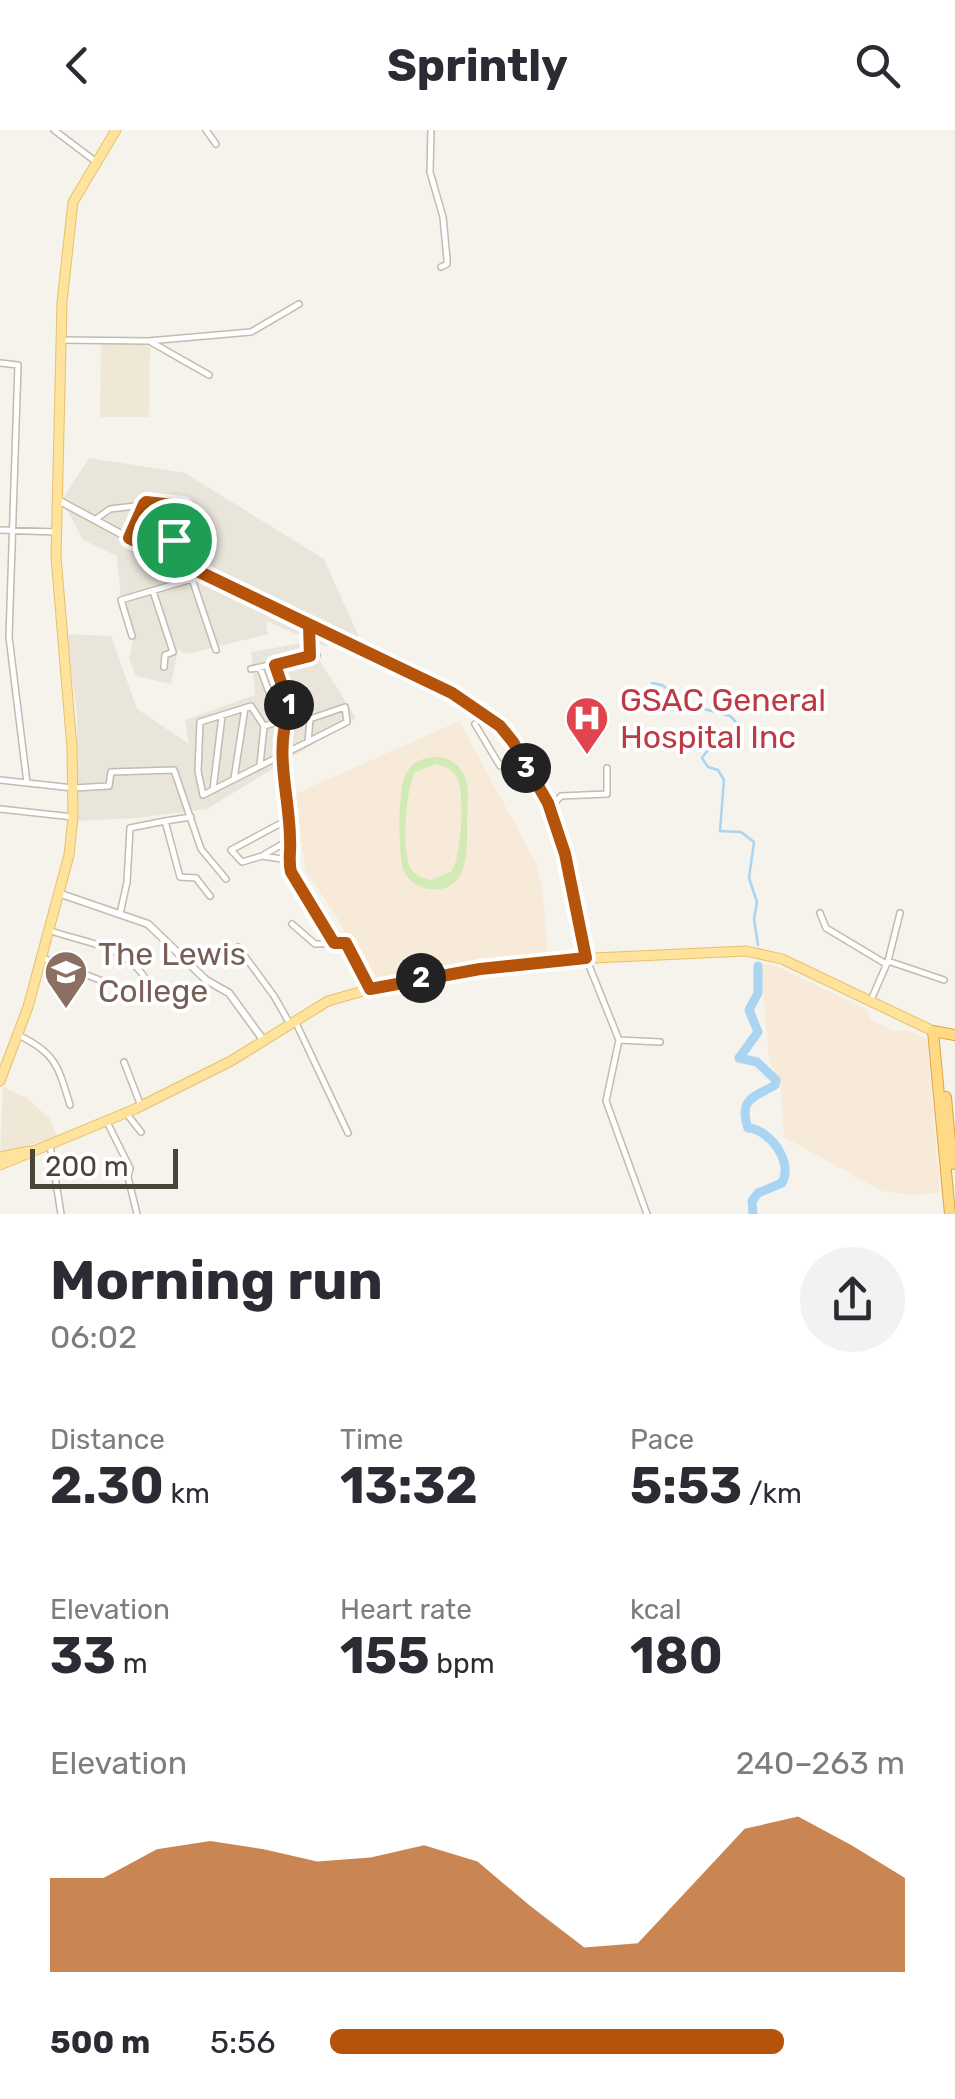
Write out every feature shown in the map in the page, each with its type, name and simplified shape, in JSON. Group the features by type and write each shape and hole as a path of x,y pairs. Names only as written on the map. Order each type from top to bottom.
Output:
{"highway":[{"path":"937,1032 955,1035"},
{"path":"937,1032 955,1195"},
{"path":"937,1032 950,1214"}],"main road":[{"path":"0,1080 51,931 73,817 70,710 57,588 61,340 70,218 80,187 116,130"},
{"path":"0,1161 50,1145 141,1106 264,1042 328,1001 465,971 586,958 746,951 782,959 937,1032"}],"street":[{"path":"54,130 95,160"},
{"path":"206,130 216,144"},
{"path":"432,130 430,172 444,217 447,262 441,267"},
{"path":"61,340 148,341 251,332 299,304"},
{"path":"148,341 210,375"},
{"path":"0,363 18,364 9,638 27,783"},
{"path":"58,500 452,693 500,726 550,808 562,843 578,904 586,958 619,1040 606,1101 648,1214"},
{"path":"95,520 110,509 148,502 183,506 185,542 136,522"},
{"path":"129,538 144,505"},
{"path":"0,530 56,532"},
{"path":"188,567 216,650"},
{"path":"132,636 120,602 192,579"},
{"path":"153,591 173,652 164,657 164,667"},
{"path":"251,669 314,656 309,625"},
{"path":"0,637 9,638"},
{"path":"275,665 290,708 282,755 290,840 288,860 291,872 334,943"},
{"path":"260,668 268,692"},
{"path":"260,766 264,726 251,706 200,722 198,771 202,796 260,766 308,742 347,722 345,707 310,719 308,742"},
{"path":"234,780 245,708"},
{"path":"213,790 222,716"},
{"path":"264,726 285,720"},
{"path":"475,724 500,766 520,755"},
{"path":"550,808 561,796 607,794 606,768"},
{"path":"0,780 74,788 109,786 111,772 174,770 201,849 226,879"},
{"path":"0,809 73,817"},
{"path":"120,914 127,882 130,828 191,817"},
{"path":"287,820 231,850 242,862 290,840"},
{"path":"165,821 180,877 196,878 210,896"},
{"path":"262,856 288,860"},
{"path":"61,894 148,924 206,980 230,992 264,1042"},
{"path":"870,1002 887,962 900,913"},
{"path":"820,914 826,928 887,962 944,980"},
{"path":"292,924 316,944 346,943 370,989"},
{"path":"51,931 131,958 154,997"},
{"path":"238,947 292,1022 348,1133"},
{"path":"43,958 104,982"},
{"path":"18,1035 49,1053 58,1066 70,1104"},
{"path":"619,1040 660,1042"},
{"path":"124,1062 141,1106"},
{"path":"126,1113 141,1132"},
{"path":"106,1120 130,1168 128,1177 137,1214"},
{"path":"50,1145 61,1214"}],"shaded area":[{"path":"101,344 144,344 150,348 149,417 100,417"},
{"path":"89,458 185,473 324,559 359,637 325,646 266,621 268,634 187,654 178,650 171,684 136,676 129,659 135,628 123,622 117,556 83,540 62,500"},
{"path":"66,634 111,636 137,709 189,744 185,720 255,695 251,652 308,642 356,718 207,809 77,821 77,714"},
{"path":"459,721 536,863 548,956 368,983 338,919 305,870 295,794"},
{"path":"761,963 780,968 866,1009 870,1019 893,1031 907,1030 927,1039 940,1193 882,1191 784,1137 780,1081 769,1061"},
{"path":"3,1087 27,1098 50,1119 57,1136 0,1155"}],"green space":[{"path":"433,757 453,762 461,770 468,796 464,866 453,884 443,889 422,887 409,879 401,853 403,781 416,763","holes":["436,764 456,776 461,795 461,824 452,871 432,880 411,869 406,850 406,821 415,772"]}],"waterway":[{"path":"652,683 662,685 690,705 730,716 735,721 737,729 733,734 702,758 724,780 720,831 741,832 754,842 749,878 757,902 754,919 758,945"},
{"path":"753,1214 752,1201 758,1193 782,1183 785,1175 777,1148 764,1134 748,1128 745,1118 750,1100 775,1085 776,1080 757,1062 739,1058 758,1032 749,1010 758,993 758,966"}],"place":[{"name":"GSAC General Hospital Inc","path":"587,756"},
{"name":"The Lewis College","path":"66,1010"}],"route":[{"path":"174,540 136,522 129,538 309,625 310,656 275,665 290,708 282,755 290,840 288,860 291,872 334,943 346,943 370,989 480,969 586,958 578,904 548,803 500,726 452,693 129,538 136,522 144,504 146,502 183,506 185,542 174,540"}]}
